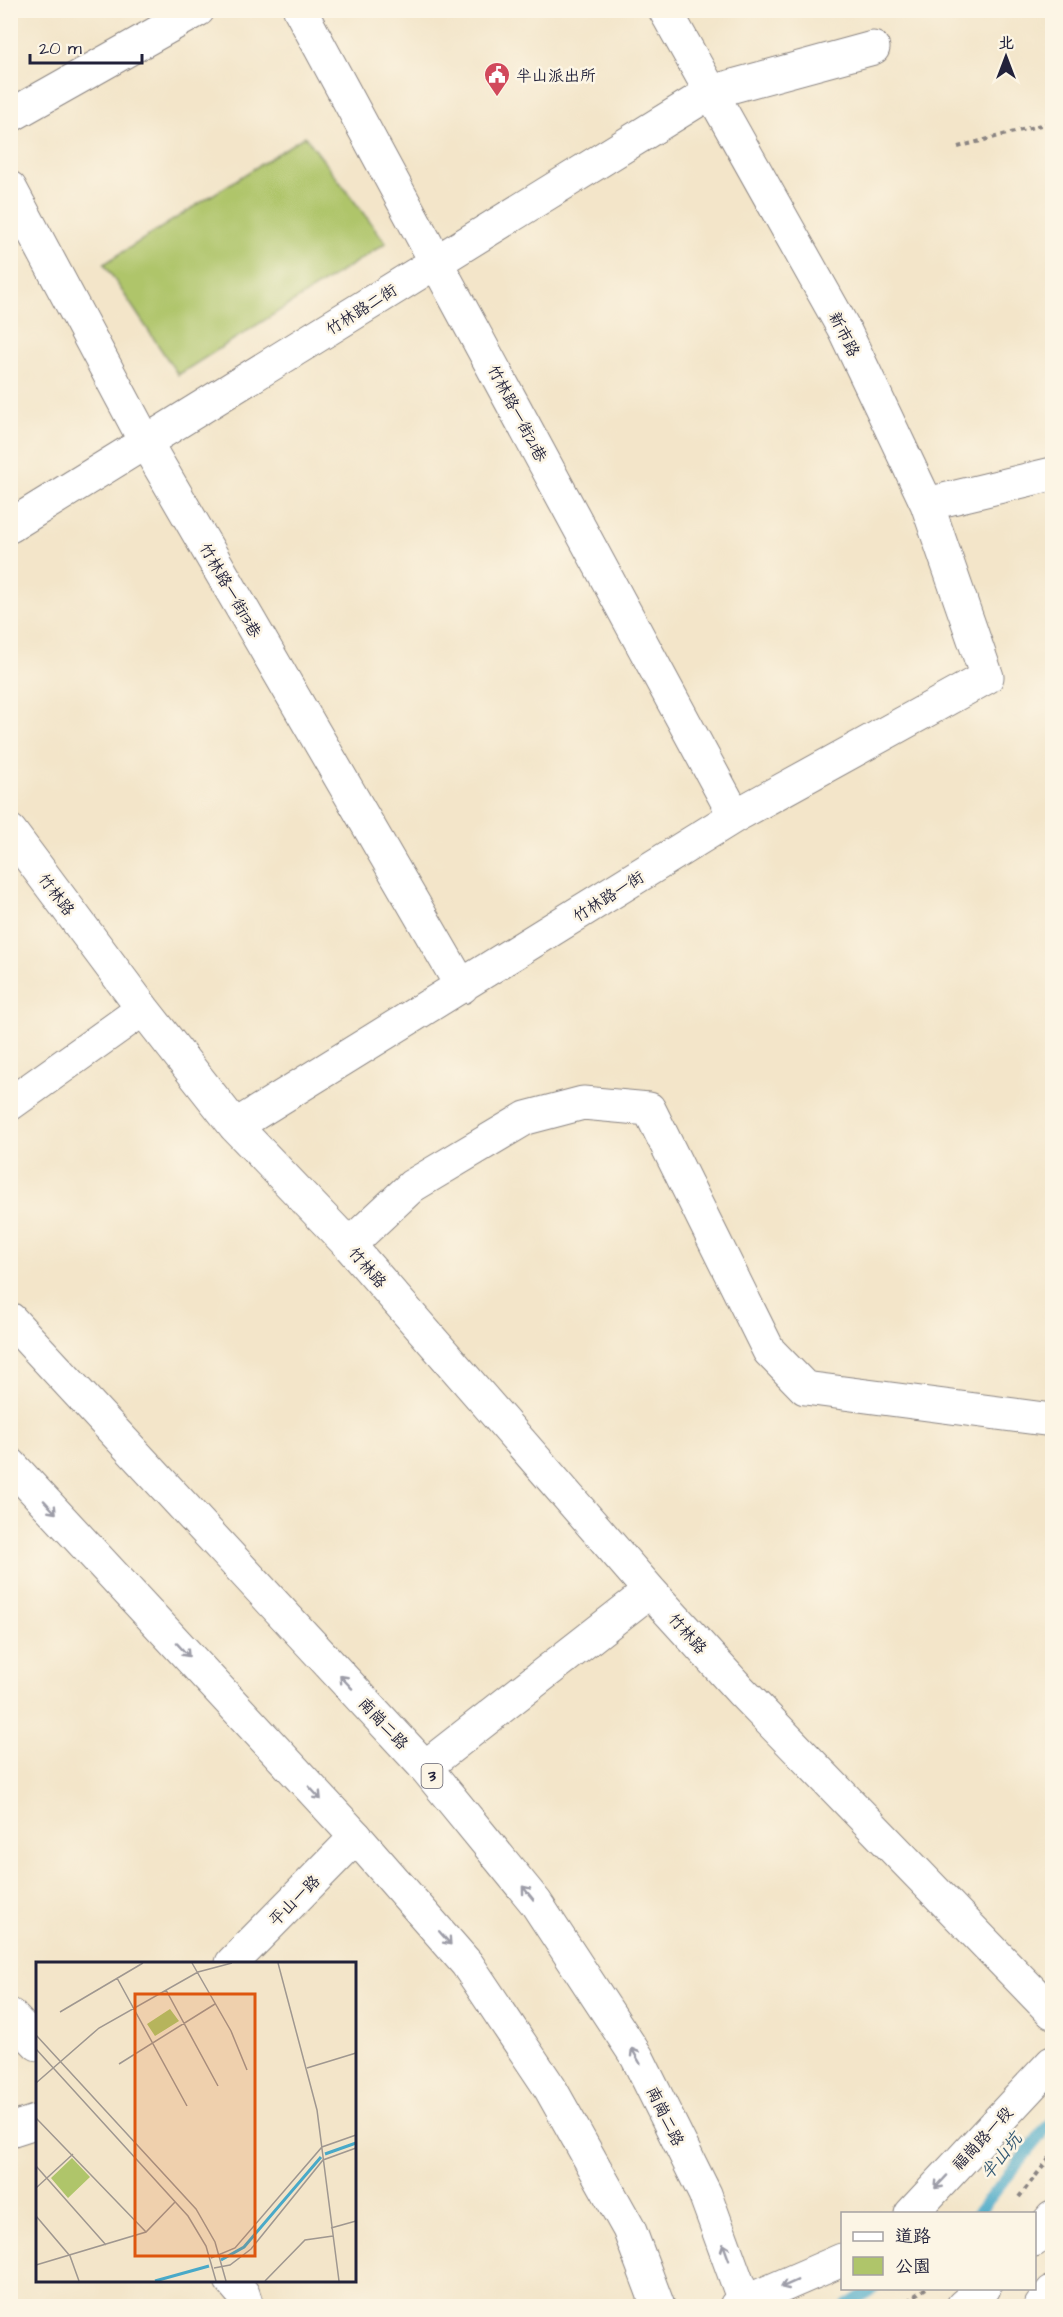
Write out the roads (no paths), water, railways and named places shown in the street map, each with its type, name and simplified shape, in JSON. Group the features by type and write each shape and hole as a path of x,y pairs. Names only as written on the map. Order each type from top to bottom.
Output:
{"street":[{"path":"10,116 198,10"},
{"name":"竹林路一街21巷","path":"300,10 735,816"},
{"name":"新市路","path":"665,10 844,329 927,504 987,677"},
{"name":"竹林路二街","path":"10,526 711,92 873,48"},
{"name":"竹林路一街13巷","path":"10,188 146,442 462,987"},
{"path":"927,504 1053,474"},
{"name":"竹林路一街","path":"235,1126 735,816 987,677"},
{"name":"竹林路","path":"10,831 143,1009 235,1126 349,1245 650,1592 741,1691 1053,2012"},
{"path":"10,1104 143,1009"},
{"path":"349,1245 412,1186 526,1118 583,1103 649,1109 769,1351 805,1388 1053,1420"},
{"name":"南崗二路","path":"10,1319 425,1767 536,1903 637,2057 705,2194 742,2305"},
{"path":"10,1464 356,1837 467,1964 550,2088 629,2229 658,2307"},
{"path":"425,1767 650,1592"},
{"name":"平山一路","path":"233,1962 356,1837"},
{"path":"10,2015 36,2042"},
{"name":"福崗路一段","path":"913,2212 1053,2063"},
{"path":"10,2130 36,2122"},
{"path":"1036,2239 1053,2218"},
{"path":"742,2305 841,2261"},
{"path":"232,2281 243,2294 247,2307"},
{"path":"963,2307 983,2290"},
{"path":"1041,2307 1053,2292"}],"waterway":[{"name":"半山坑","path":"979,2212 1052,2121"},
{"name":"半山坑","path":"846,2306 871,2290"}],"place":[{"name":"半山派出所","path":"497,98"}]}
